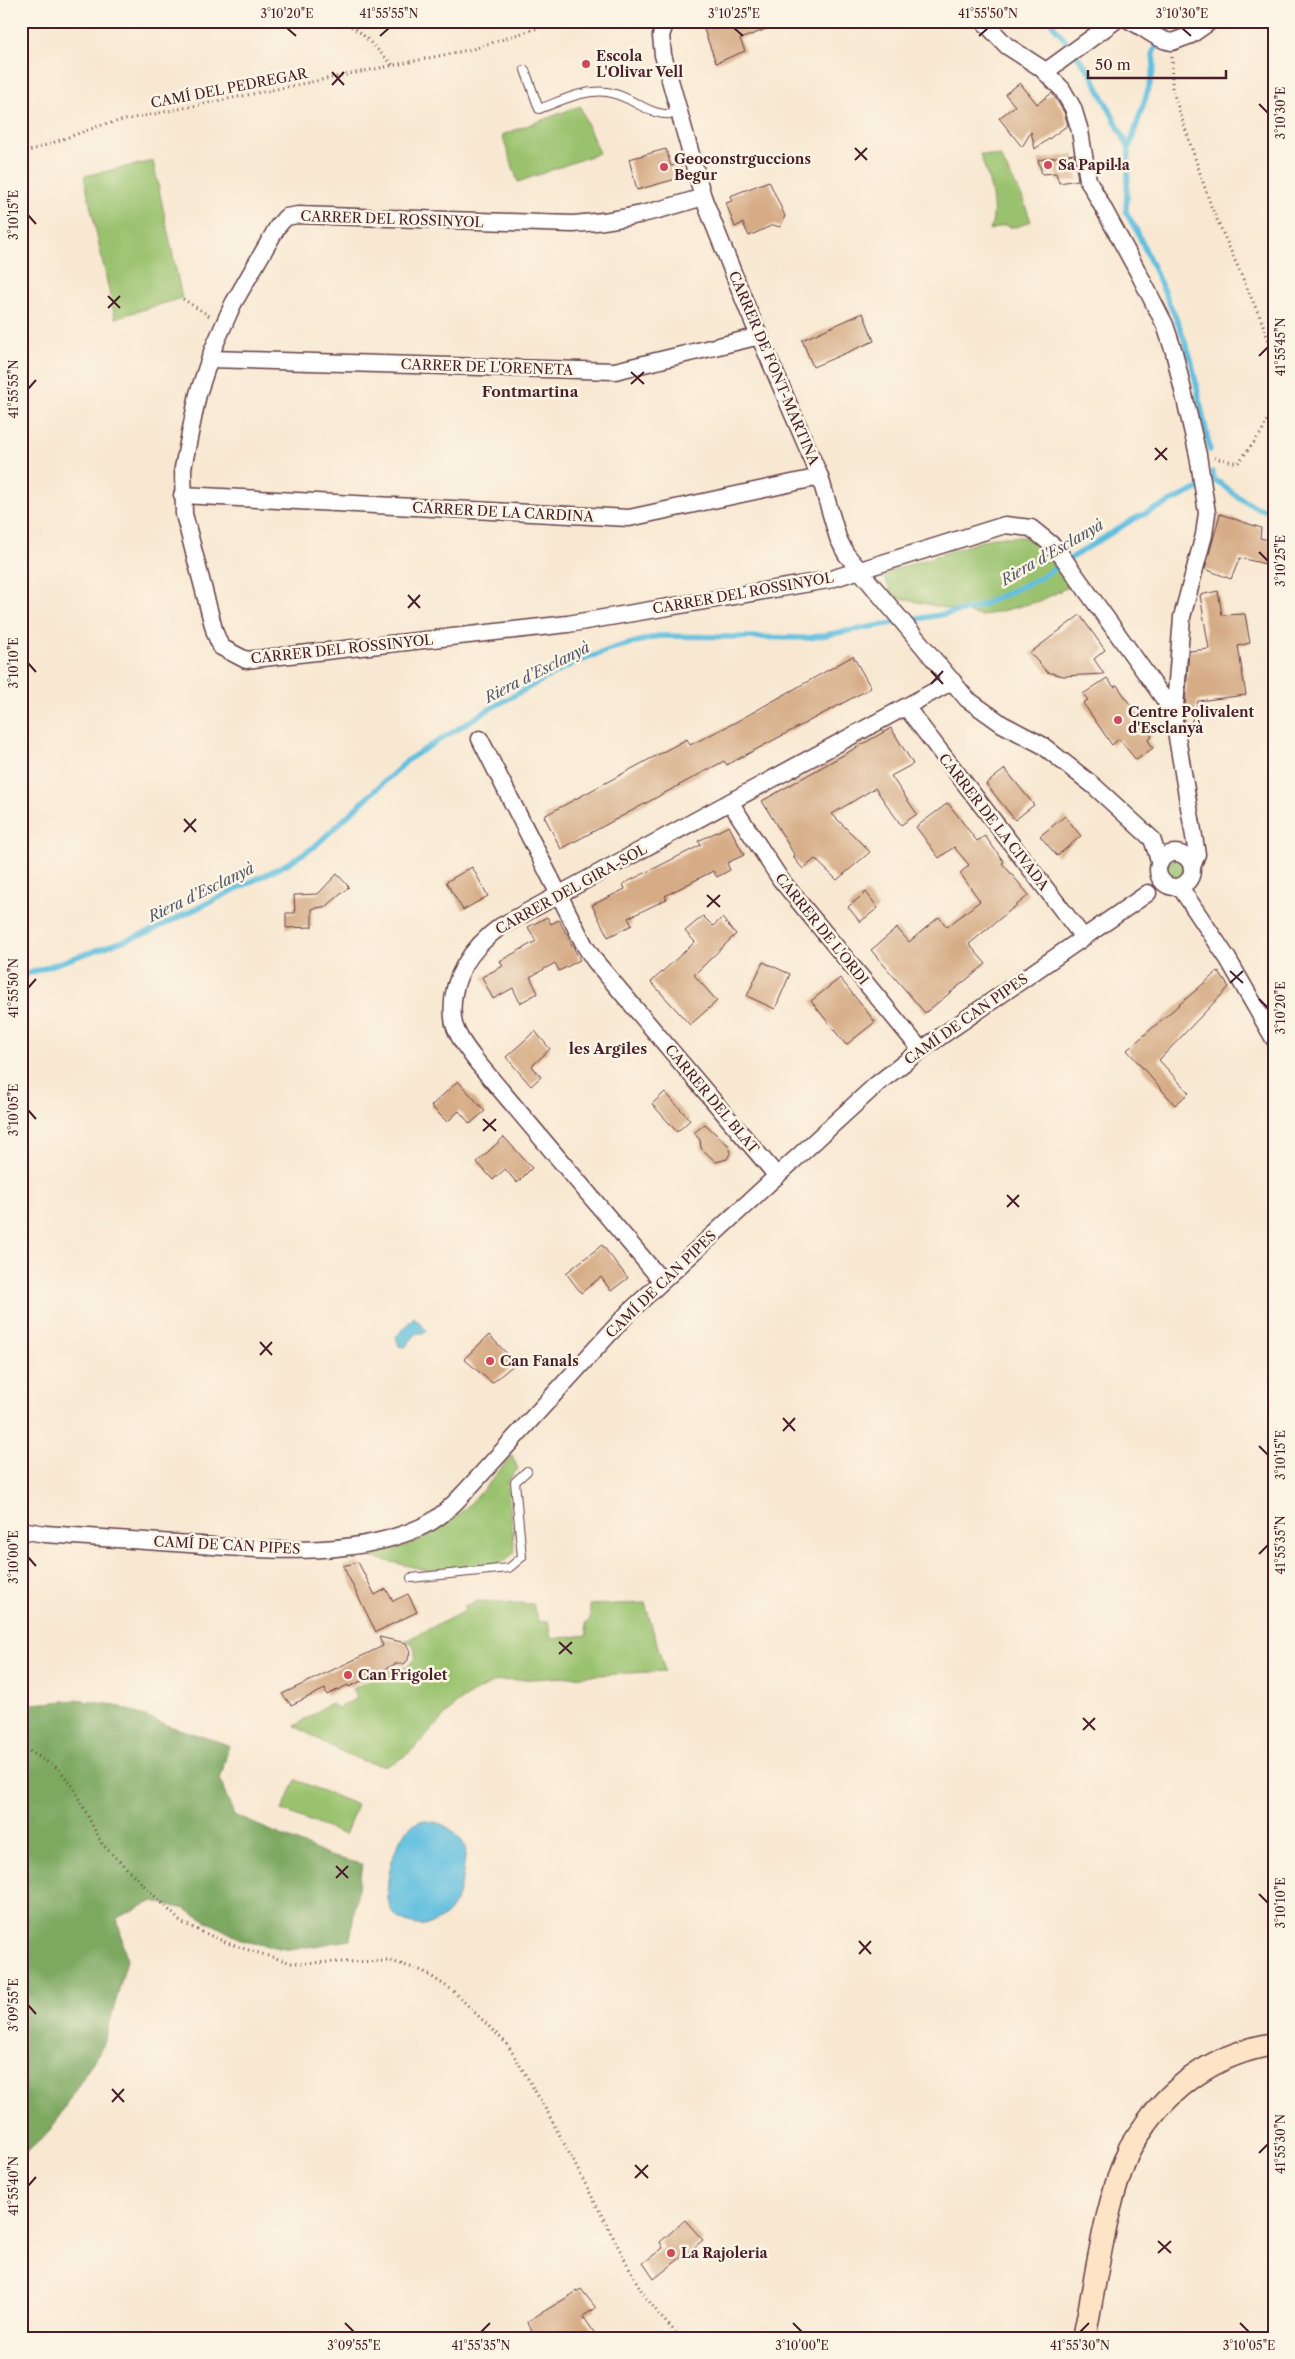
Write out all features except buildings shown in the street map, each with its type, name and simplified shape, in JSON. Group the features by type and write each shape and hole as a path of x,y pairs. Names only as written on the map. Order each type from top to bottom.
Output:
{"main road":[{"path":"1084,2338 1108,2216 1130,2147 1158,2108 1172,2093 1197,2072 1224,2058 1253,2048 1274,2044"},
{"path":"1092,2338 1118,2214 1130,2170 1138,2151 1165,2116 1206,2078 1257,2054 1274,2051"}],"street":[{"name":"CARRER DE FONT-MARTINA","path":"666,21 661,36 663,55 704,197 820,477 838,538 846,554 861,569 875,590 910,629 967,699 981,710 1042,746 1137,824 1152,838 1159,865"},
{"path":"983,21 1007,46 1045,72 1062,89 1074,108 1088,180 1109,216 1165,325 1184,386 1207,513 1204,535 1182,616 1177,660 1174,720 1197,854 1184,880"},
{"path":"1045,72 1115,21"},
{"path":"1130,21 1165,40 1191,35 1211,21"},
{"name":"CARRER DEL ROSSINYOL","path":"704,197 640,216 607,222 573,224 286,217 273,234 233,304 210,359 198,394 183,468 182,495 184,514 214,633 221,647 246,660 568,624 828,580 1005,525 1031,528 1044,536 1058,550 1167,703 1174,720"},
{"name":"CARRER DE L'ORENETA","path":"210,359 615,371 760,336"},
{"name":"CARRER DE LA CARDINA","path":"182,495 629,518 820,477"},
{"path":"1149,679 1160,686 1168,683 1177,660"},
{"name":"CARRER DEL GIRA-SOL","path":"662,1282 477,1062 462,1040 453,1019 454,997 458,978 468,957 482,940 501,926 953,681"},
{"name":"CARRER DE LA CIVADA","path":"906,707 1083,937"},
{"name":"CARRER DEL BLAT","path":"480,739 585,946 595,961 777,1176"},
{"name":"CARRER DE L'ORDI","path":"730,802 781,880 921,1050"},
{"path":"1148,893 1159,865 1166,855 1178,853 1189,859 1184,880 1207,927 1274,1039"},
{"path":"1159,865 1159,877 1165,884 1184,880"},
{"name":"CAMÍ DE CAN PIPES","path":"21,1530 45,1534 276,1550 355,1545 378,1541 404,1533 431,1521 450,1508 630,1311 877,1084 921,1050 1148,893 1184,880"}],"lane":[{"path":"525,70 539,109 593,92 618,95 657,114 667,116 680,113"},
{"path":"411,1578 509,1568 522,1557 515,1482 527,1470"}],"path":[{"path":"343,21 361,33 394,66"},
{"name":"CAMÍ DEL PEDREGAR","path":"21,154 105,124 278,87 319,82 472,49 559,21"},
{"path":"1165,40 1172,89 1211,206 1262,322 1274,357"},
{"path":"183,300 224,325"},
{"path":"1198,455 1238,463 1262,432 1274,404"},
{"path":"21,1746 59,1770 73,1787 102,1844 182,1923 232,1945 292,1963 391,1961 423,1970 452,1990 507,2044 548,2113 642,2292 661,2317 682,2338"}],"green space":[{"path":"580,106 599,153 518,182 502,135"},
{"path":"980,154 1000,156 1022,197 1031,221 1018,226 1011,227 1005,225 990,230 993,203 989,182"},
{"path":"153,161 182,298 115,318 84,176"},
{"path":"994,537 1023,537 1039,541 1072,585 1040,601 982,616 894,597 884,578 891,571"},
{"path":"1175,860 1182,863 1185,870 1182,877 1175,880 1168,877 1165,870 1168,863"},
{"path":"512,1455 518,1469 507,1482 515,1552 503,1562 431,1571 365,1556 413,1543 450,1522 481,1493"},
{"path":"479,1601 533,1604 538,1622 548,1621 551,1639 587,1635 586,1623 590,1620 590,1605 645,1603 665,1671 498,1681 477,1690 463,1699 415,1747 396,1762 386,1765 377,1765 353,1757 295,1726 330,1703 338,1708 357,1698 352,1689 396,1667 406,1668 415,1658 415,1650 412,1643 405,1641 465,1611 464,1606"},
{"path":"75,1700 116,1705 163,1724 229,1745 220,1780 234,1815 330,1856 362,1864 350,1940 290,1950 244,1941 185,1909 153,1901 117,1918 127,1960 104,2044 50,2131 21,2158 21,1705"},
{"path":"296,1780 357,1805 345,1835 282,1810"}],"water":[{"path":"414,1317 427,1331 425,1333 417,1333 405,1347 399,1346 396,1337"},
{"path":"420,1821 435,1822 447,1827 458,1836 466,1848 461,1884 453,1906 446,1915 437,1921 424,1925 405,1922 396,1916 388,1899 389,1874 400,1840 408,1829"}],"waterway":[{"name":"Riera d'Esclanyà","path":"1050,21 1090,72 1129,148"},
{"path":"1171,21 1172,25 1153,52 1154,67 1151,81 1129,148 1126,212 1137,231 1179,325 1191,359 1210,450"},
{"path":"1213,472 1214,481"},
{"name":"Riera d'Esclanyà","path":"21,976 149,932 285,865 314,847 409,759 491,708 570,665 614,648 659,636 808,638 973,609 1038,579 1132,520 1214,481 1250,504 1274,513"}],"place":[{"name":"Escola L'Olivar Vell","path":"586,64"},
{"name":"Sa Papil·la","path":"1048,165"},
{"name":"Geoconstrguccions Begur","path":"664,167"},
{"name":"Centre Polivalent d'Esclanyà","path":"1118,720"},
{"name":"Can Fanals","path":"490,1361"},
{"name":"Can Frigolet","path":"348,1675"},
{"name":"La Rajoleria","path":"671,2253"}],"district":[{"name":"Fontmartina","path":"530,391"},
{"name":"les Argiles","path":"608,1048"}]}
